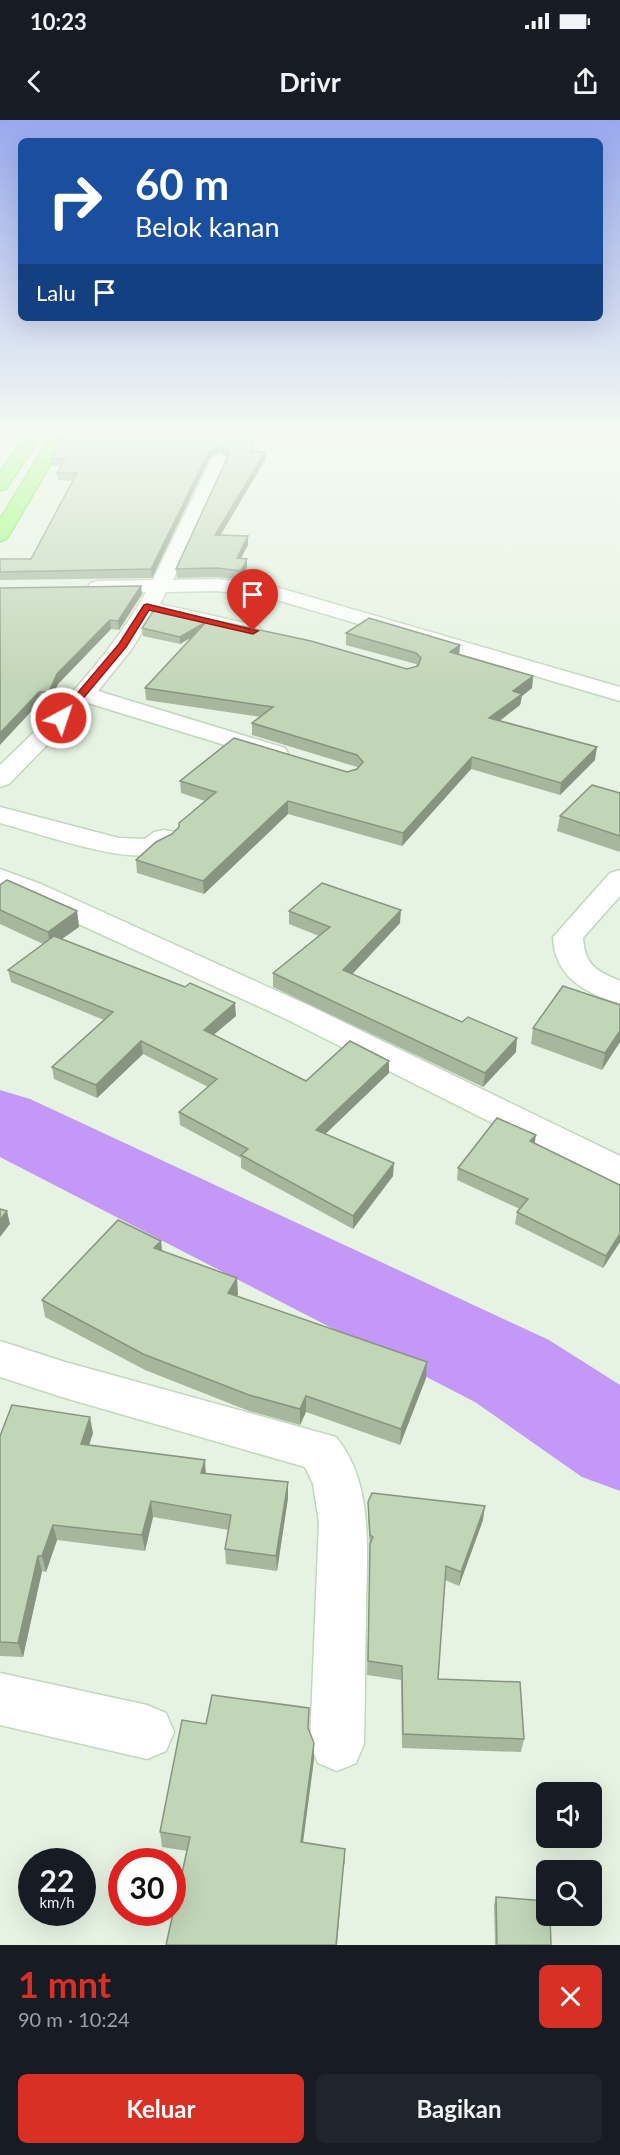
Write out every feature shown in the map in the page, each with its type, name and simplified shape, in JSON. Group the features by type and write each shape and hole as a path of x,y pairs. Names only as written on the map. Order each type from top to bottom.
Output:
{"highway":[{"path":"0,535 11,517"}],"street":[{"path":"0,780 51,730 123,645 160,586 192,517"},
{"path":"80,587 217,585 269,591 620,694"},
{"path":"147,607 272,635"},
{"path":"82,694 303,761"},
{"path":"0,815 130,848 154,845 164,838"},
{"path":"0,878 297,1012 620,1172"},
{"path":"620,879 568,937 570,959 578,970 592,981 620,993"},
{"path":"0,1359 65,1380 320,1451 328,1459 339,1492 343,1522 337,1744"},
{"path":"0,1699 147,1731"}],"building":[{"path":"53,517 177,517 151,569 0,572 0,559 31,559"},
{"path":"200,517 226,517 215,535 248,536 237,558 247,559 241,571 217,568 176,569"},
{"path":"141,586 118,621 110,620 57,674 49,692 39,692 0,733 0,588"},
{"path":"154,610 206,622 180,637 142,628"},
{"path":"369,618 460,645 450,652 533,676 513,691 522,694 489,718 597,747 561,783 472,757 403,833 288,801 203,881 136,860 156,842 172,834 179,827 179,823 216,792 180,781 234,738 347,772 357,769 363,762 357,755 252,723 273,707 145,688 209,619 311,641 407,669 418,666 421,658 416,653 346,633"},
{"path":"592,785 620,793 620,836 560,816"},
{"path":"7,880 77,911 48,932 0,910 0,885"},
{"path":"322,883 401,910 343,970 462,1022 468,1017 517,1038 485,1073 273,973 330,927 289,911"},
{"path":"54,936 185,987 190,983 235,1003 204,1030 306,1081 350,1041 389,1061 316,1130 394,1163 353,1216 241,1155 248,1149 179,1112 217,1079 141,1041 96,1085 52,1067 113,1012 8,970"},
{"path":"563,986 620,1005 620,1031 605,1053 533,1028"},
{"path":"497,1118 536,1135 530,1141 620,1185 620,1234 606,1256 517,1212 528,1199 458,1168"},
{"path":"0,1209 7,1211 0,1220"},
{"path":"118,1220 161,1241 154,1248 237,1278 228,1293 427,1362 401,1429 306,1396 300,1409 249,1395 143,1354 42,1300"},
{"path":"12,1405 90,1417 81,1444 205,1460 201,1473 288,1482 276,1556 225,1549 231,1515 151,1501 142,1535 53,1525 42,1556 38,1556 18,1643 0,1642 0,1436"},
{"path":"372,1493 485,1506 461,1572 446,1566 438,1679 520,1682 524,1739 403,1734 402,1666 368,1661 370,1544 373,1537 370,1535 368,1502"},
{"path":"212,1695 309,1708 308,1728 314,1743 301,1842 345,1849 336,1945 166,1945 170,1926 186,1926 186,1855 190,1837 160,1832 182,1720 206,1724"},
{"path":"496,1897 536,1900 536,1926 550,1926 551,1945 497,1945"}],"waterway":[{"path":"0,1120 512,1371 620,1443"}],"route":[{"path":"61,718 123,645 147,607 253,631"}]}
